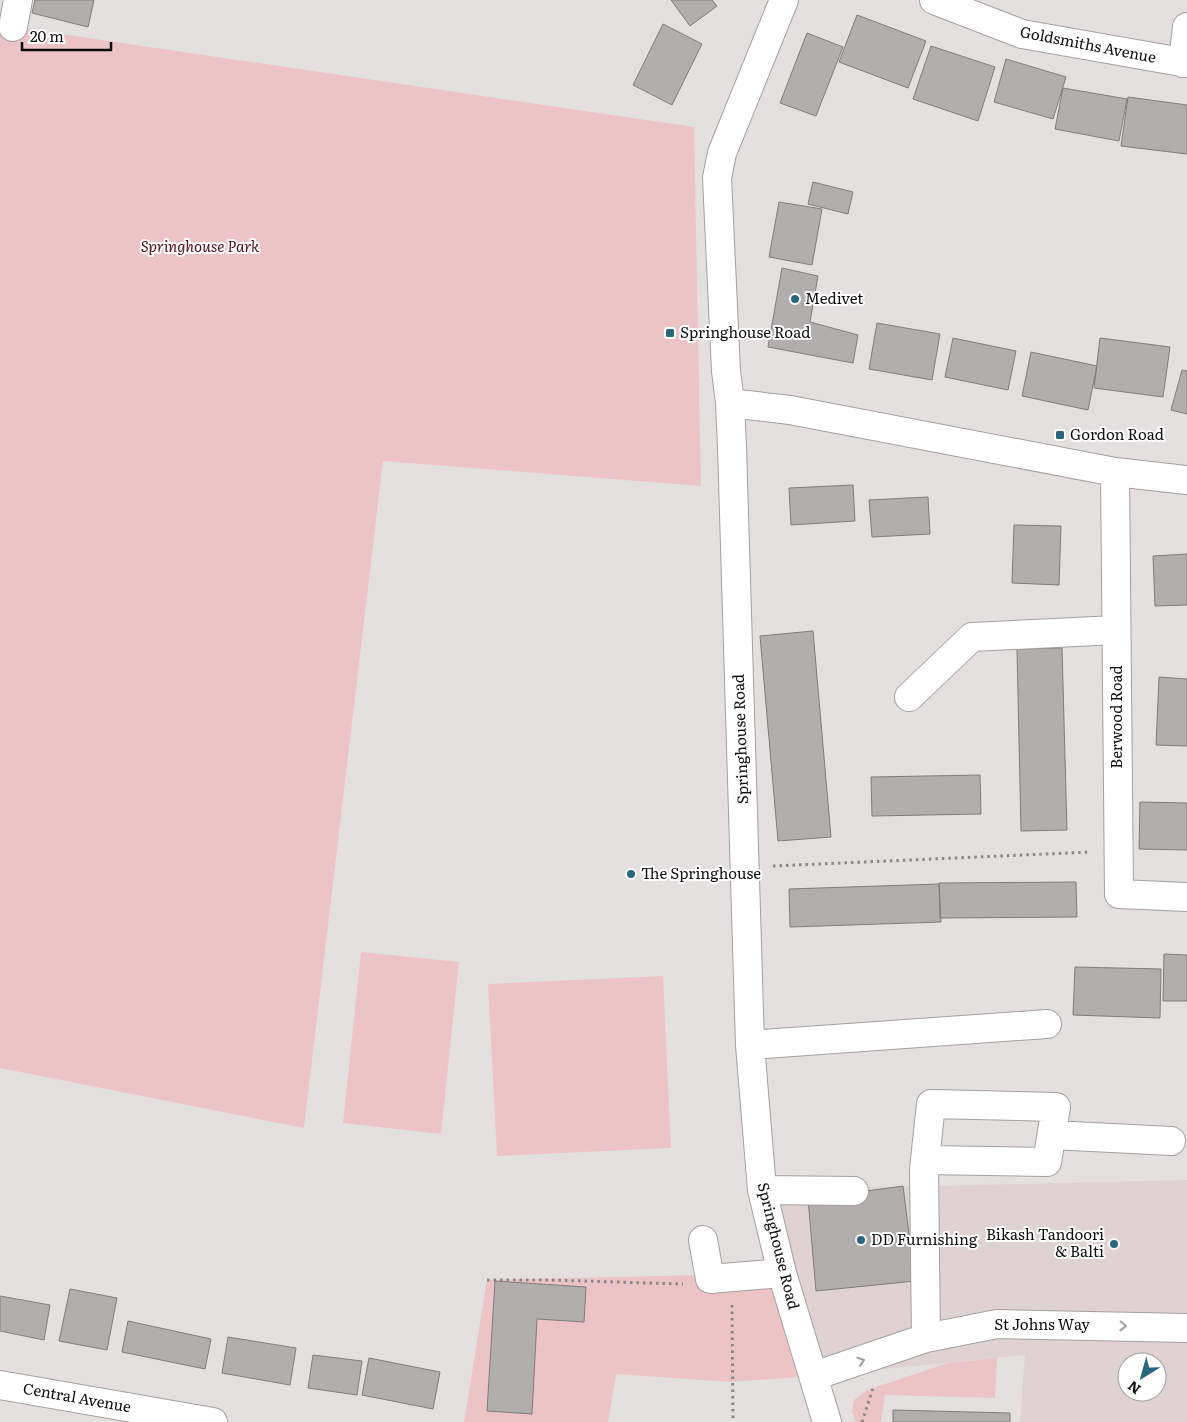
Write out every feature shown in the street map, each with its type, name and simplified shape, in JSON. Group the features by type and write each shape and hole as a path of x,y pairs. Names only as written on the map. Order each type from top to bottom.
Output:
{"street":[{"path":"13,27 18,0"},
{"name":"Springhouse Road","path":"784,0 722,153 717,178 726,371 730,403 750,1045 762,1190 782,1272 827,1422"},
{"name":"Goldsmiths Avenue","path":"934,0 1022,34 1185,63"},
{"path":"1185,63 1187,27"},
{"path":"730,403 790,410 1115,472 1187,480"},
{"name":"Berwood Road","path":"1115,472 1119,894 1187,896"},
{"path":"909,697 972,638 1116,630"},
{"path":"750,1045 1047,1024"},
{"path":"926,1160 1047,1162 1056,1107 931,1104 924,1168 926,1338"},
{"path":"1052,1135 1171,1140"},
{"path":"762,1190 854,1191"},
{"path":"703,1240 721,1278 782,1272"},
{"name":"St Johns Way","path":"814,1376 926,1338 997,1324 1187,1328"},
{"name":"Central Avenue","path":"0,1385 213,1422"}],"path":[{"path":"745,867 1118,850"},
{"path":"486,1280 694,1284 721,1278 732,1422"}],"shaded area":[{"path":"1187,1180 1187,1422 1020,1422 1025,1355 814,1376 762,1190"}],"green space":[{"name":"Springhouse Park","path":"0,25 694,127 701,486 383,461 304,1128 0,1068"},
{"path":"361,952 459,962 441,1134 343,1123"},
{"path":"663,976 671,1148 497,1156 488,984"},
{"path":"782,1273 814,1376 730,1382 616,1374 608,1422 464,1422 487,1280"},
{"path":"997,1358 995,1398 885,1395 881,1422 856,1422 852,1412 854,1400 867,1390 948,1363"}],"building":[{"path":"35,0 94,0 88,27 32,13"},
{"path":"671,0 712,0 717,6 690,26"},
{"path":"857,15 926,41 908,88 839,62"},
{"path":"663,24 702,44 672,105 633,85"},
{"path":"807,33 843,47 816,116 780,103"},
{"path":"931,46 995,67 978,121 913,99"},
{"path":"1006,59 1066,77 1053,119 994,102"},
{"path":"1063,88 1127,99 1119,141 1055,129"},
{"path":"1128,97 1187,105 1187,154 1121,146"},
{"path":"813,182 853,192 848,214 808,204"},
{"path":"779,202 822,209 812,265 769,257"},
{"name":"Medivet","path":"782,268 818,276 810,322 858,335 853,363 768,347"},
{"path":"877,323 940,334 932,380 869,369"},
{"path":"953,338 1016,351 1008,390 945,377"},
{"path":"1100,338 1170,347 1163,397 1094,388"},
{"path":"1031,352 1097,366 1088,410 1022,396"},
{"path":"1182,370 1187,371 1187,414 1171,410"},
{"path":"853,485 855,521 791,525 789,488"},
{"path":"928,497 930,534 872,537 869,500"},
{"path":"1014,525 1061,526 1059,585 1012,583"},
{"path":"1187,554 1187,605 1155,606 1153,556"},
{"path":"813,631 831,837 778,841 760,636"},
{"path":"1062,648 1067,830 1021,831 1017,649"},
{"path":"1159,677 1187,679 1187,746 1156,745"},
{"path":"980,775 981,814 872,816 871,777"},
{"path":"1140,802 1187,803 1187,850 1139,849"},
{"path":"1076,882 1077,917 940,918 939,883"},
{"path":"939,884 941,922 790,927 789,889"},
{"path":"1164,954 1187,955 1187,1001 1163,1001"},
{"path":"1075,967 1161,969 1160,1018 1073,1015"},
{"name":"DD Furnishing","path":"903,1186 915,1281 816,1291 808,1199"},
{"path":"495,1281 586,1287 584,1322 537,1319 532,1414 487,1411"},
{"path":"70,1289 117,1298 107,1350 59,1341"},
{"path":"0,1296 50,1305 44,1340 0,1331"},
{"path":"128,1321 211,1339 205,1369 122,1352"},
{"path":"228,1337 296,1348 290,1385 222,1373"},
{"path":"313,1355 362,1361 357,1395 308,1388"},
{"path":"369,1358 440,1372 433,1409 362,1395"},
{"path":"893,1410 1010,1413 1010,1422 893,1422"}],"place":[{"name":"Medivet","path":"795,299"},
{"name":"Springhouse Road","path":"670,333"},
{"name":"Gordon Road","path":"1060,435"},
{"name":"The Springhouse","path":"631,874"},
{"name":"DD Furnishing","path":"861,1240"},
{"name":"Bikash Tandoori & Balti","path":"1114,1244"}]}
